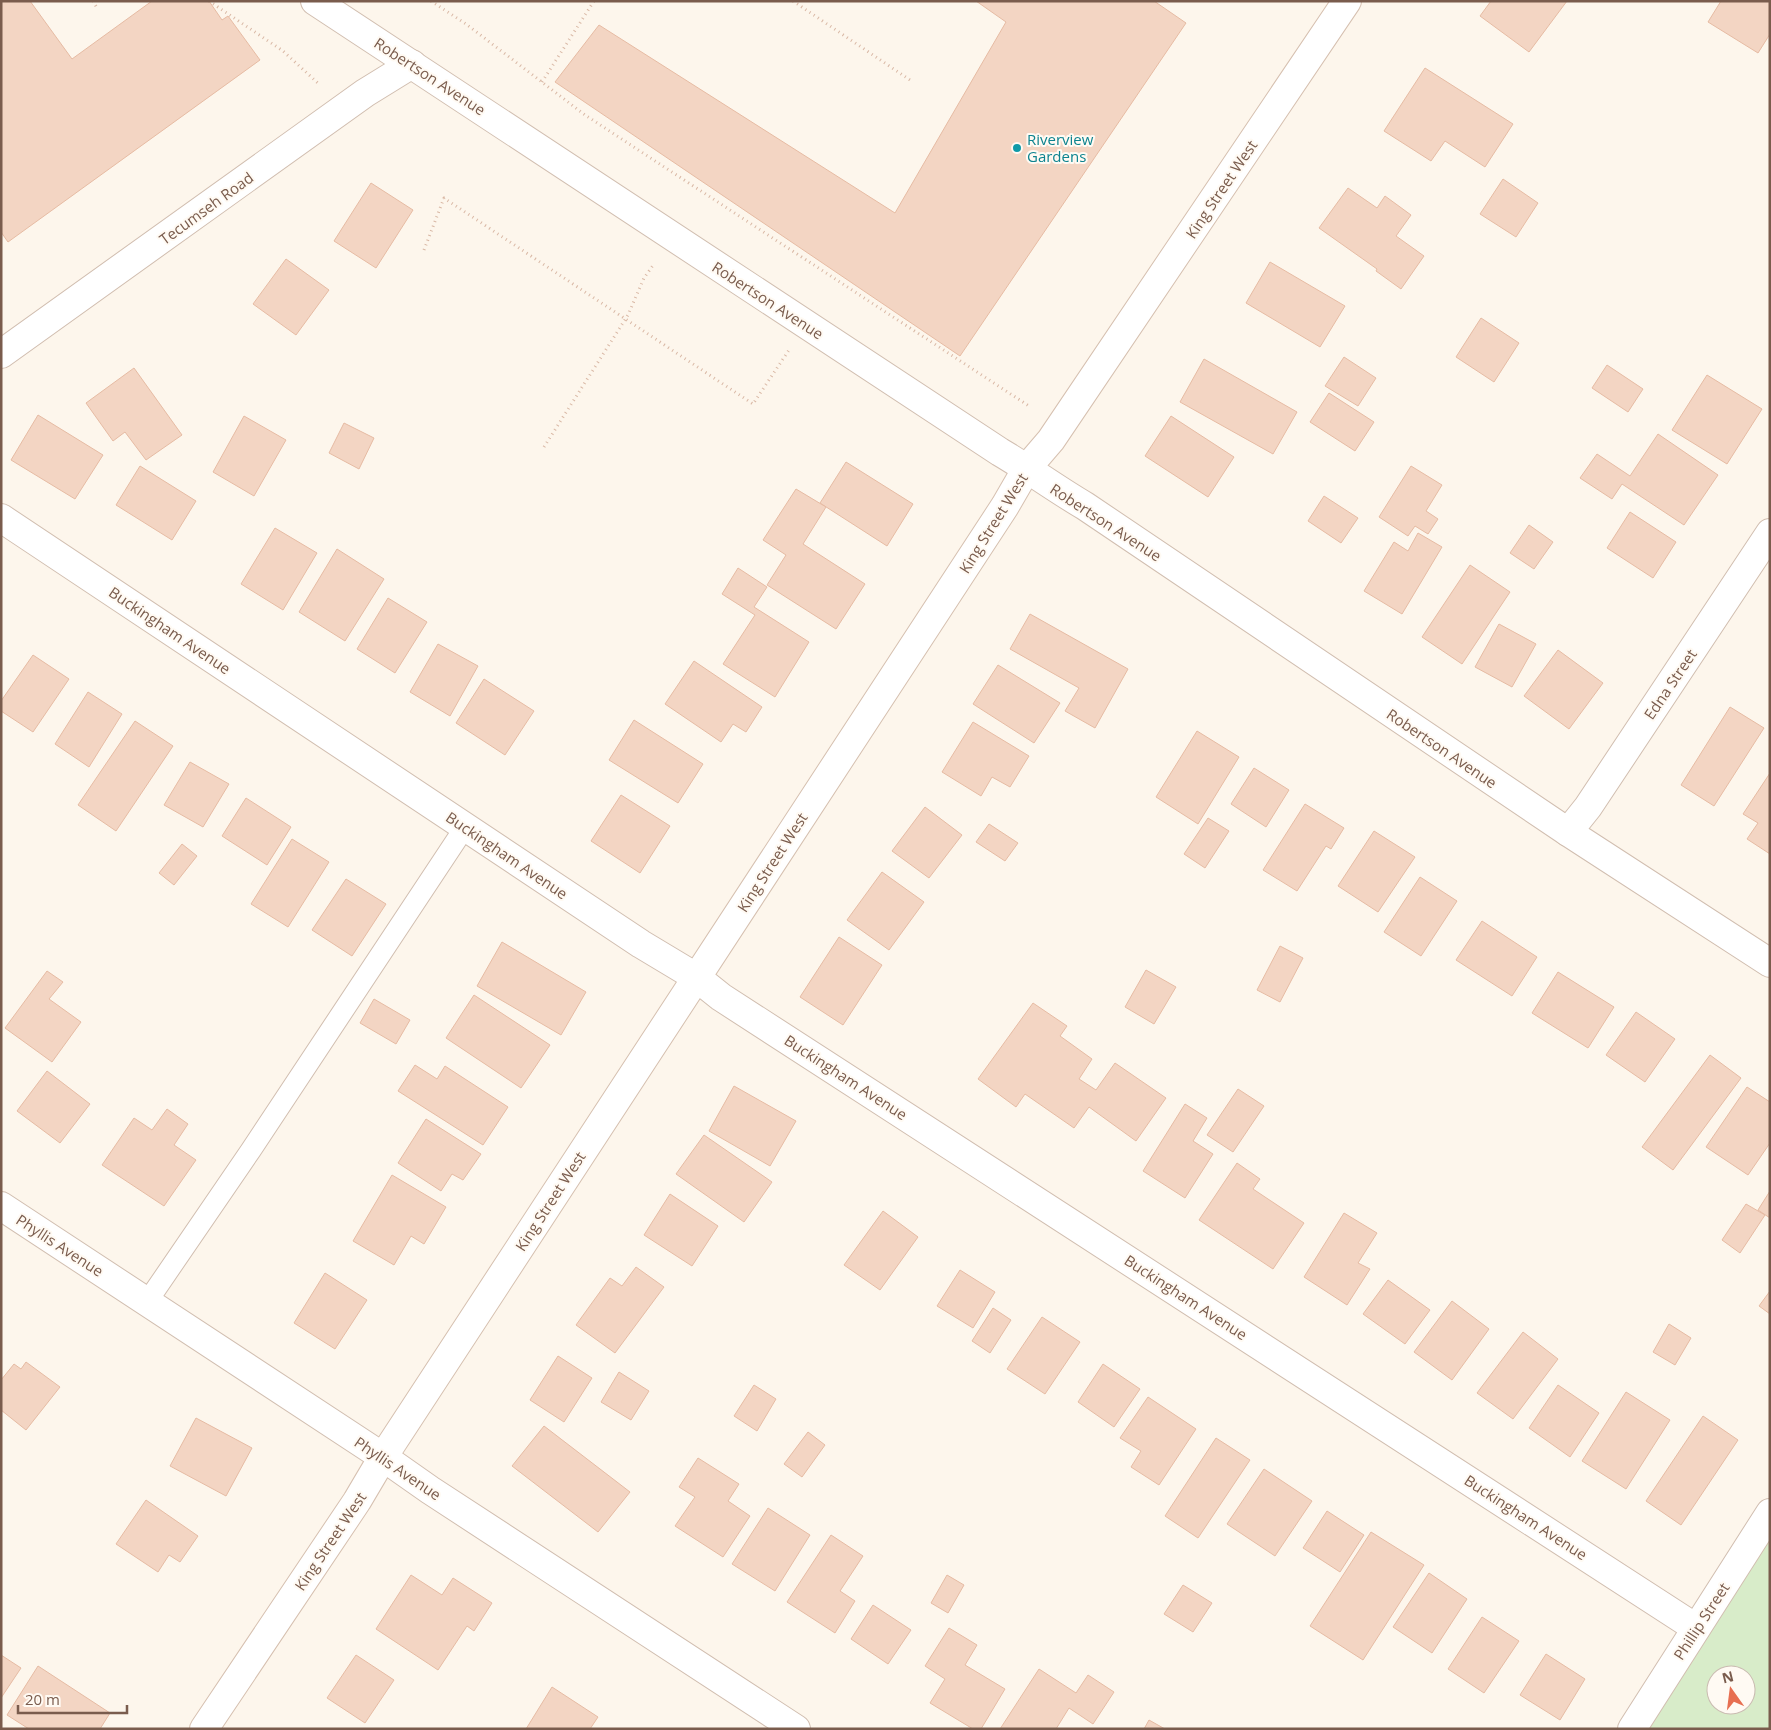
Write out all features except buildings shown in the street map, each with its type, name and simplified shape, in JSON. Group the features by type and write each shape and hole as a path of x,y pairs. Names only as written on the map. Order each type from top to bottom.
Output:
{"street":[{"name":"Robertson Avenue","path":"315,1 806,325 1027,468 1056,490 1085,506 1568,832 1770,963"},
{"name":"King Street West","path":"204,1729 357,1501 383,1457 1005,506 1027,468 1051,440 1347,1"},
{"name":"Tecumseh Road","path":"1,354 366,93 412,64"},
{"name":"Buckingham Avenue","path":"1,518 641,944 696,978 721,997 1696,1628"},
{"name":"Edna Street","path":"1568,832 1593,799 1770,533"},
{"name":"Phyllis Avenue","path":"1,1206 796,1729"},
{"name":"Phillip Street","path":"1632,1729 1770,1513"}],"lane":[{"path":"147,1302 251,1150 465,827"}],"path":[{"path":"93,1 97,8"},
{"path":"208,1 283,51 313,77 341,111"},
{"path":"431,1 466,24 585,115 1030,406"},
{"path":"542,82 594,1"},
{"path":"793,1 910,80"},
{"path":"424,250 444,198 753,404 806,325"},
{"path":"544,447 625,320 644,278 674,238"}],"green space":[{"path":"1770,1538 1770,1729 1643,1729"}],"place":[{"name":"Riverview Gardens","path":"1017,148"}]}
